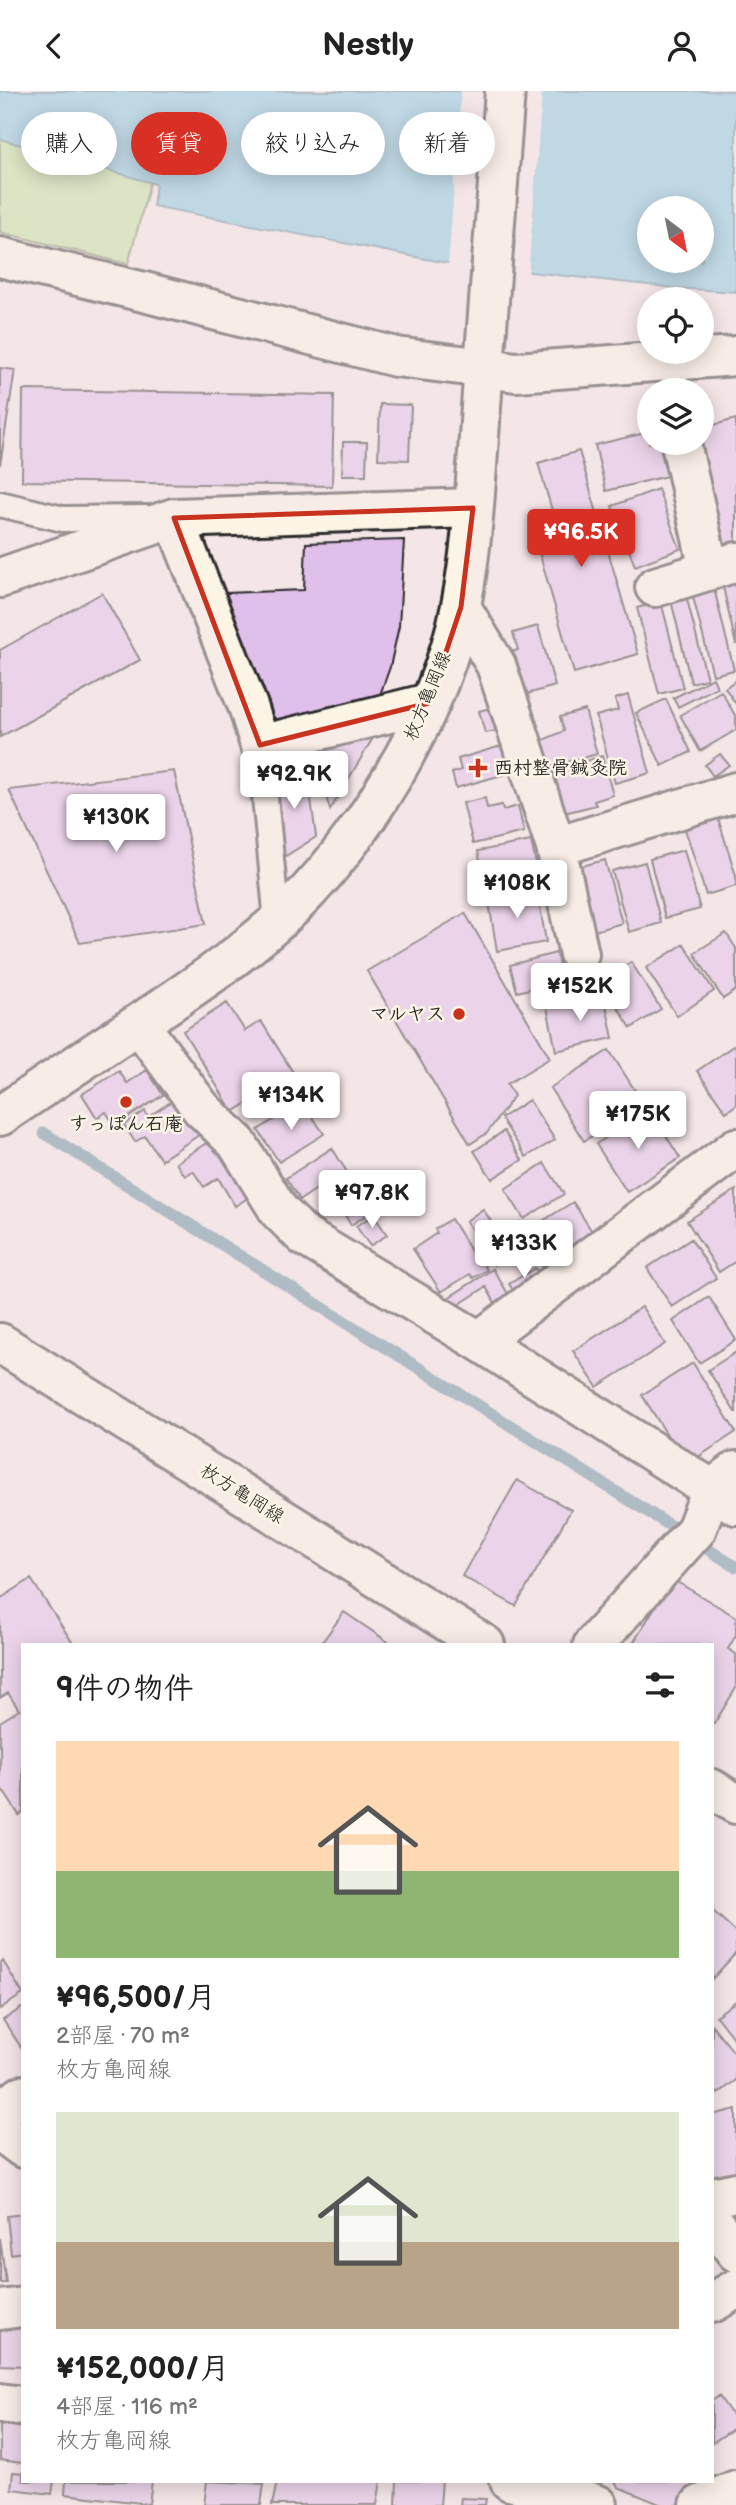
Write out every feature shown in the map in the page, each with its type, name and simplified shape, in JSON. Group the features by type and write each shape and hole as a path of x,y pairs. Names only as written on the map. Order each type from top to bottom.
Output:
{"street":[{"name":"枚方亀岡線","path":"0,1116 216,970 277,921 318,880 354,835 390,779 429,702 447,656 461,607 473,508 505,91"},
{"path":"0,257 396,358 485,357 516,372 736,356"},
{"path":"655,587 723,566 684,455"},
{"path":"0,578 174,518 473,508"},
{"path":"174,518 249,709 260,745 429,702"},
{"path":"461,607 496,664 556,847 579,954"},
{"path":"556,847 736,792"},
{"path":"139,1024 201,1108 237,1143 279,1211 304,1236 728,1489 696,1530 595,1643"},
{"path":"479,1341 736,1148"},
{"name":"枚方亀岡線","path":"0,1343 482,1643"},
{"path":"714,1790 736,1804"},
{"path":"0,2110 21,2096"},
{"path":"0,2131 21,2147"},
{"path":"714,2197 736,2192"},
{"path":"714,2223 736,2252"},
{"path":"714,2302 736,2289"},
{"path":"0,2310 21,2307"},
{"path":"0,2403 21,2406"},
{"path":"518,2483 597,2505"},
{"path":"699,2505 736,2490"}],"lane":[{"path":"0,504 64,519 174,518"},
{"path":"260,745 277,921"}],"highlighted area":[{"path":"473,508 461,607 429,703 260,745 174,518"}],"green space":[{"path":"0,91 175,91 169,112 131,112 131,175 152,175 128,264 0,232"}],"water":[{"path":"0,91 736,91 736,292 714,291 714,287 666,287 447,263 153,206 156,184 117,173 117,112 21,112 21,145 0,139"}],"pier":[{"path":"461,91 542,91 528,276 448,267 455,175 495,175 495,112 459,112"}],"building":[{"path":"0,368 15,370 0,465"},
{"path":"23,390 334,395 332,486 22,481"},
{"path":"380,404 411,405 409,460 378,459"},
{"path":"736,419 736,542 725,545 701,455 714,455 714,425"},
{"path":"637,435 637,455 662,455 667,476 606,491 595,445"},
{"path":"343,442 367,442 366,475 342,475"},
{"path":"579,451 638,654 574,673 531,524 554,517 538,463"},
{"path":"658,489 680,549 635,566 612,506"},
{"path":"404,540 399,626 390,667 376,706 285,729 267,710 237,641 226,593 304,590 306,543"},
{"path":"736,584 736,645 723,587"},
{"path":"714,588 734,670 713,675 692,593"},
{"path":"102,593 140,660 0,737 0,650"},
{"path":"686,595 707,679 691,683 671,600"},
{"path":"661,601 683,688 659,694 637,608"},
{"path":"538,626 555,686 527,694 522,678 516,680 508,653 518,650 513,633"},
{"path":"713,678 717,687 678,707 673,698"},
{"path":"736,680 736,704 725,688"},
{"path":"721,691 736,717 736,730 700,751 680,715"},
{"path":"628,695 650,773 615,783 596,716 618,710 615,699"},
{"path":"666,699 691,752 662,766 636,713"},
{"path":"490,708 496,731 485,733 479,711"},
{"path":"585,710 597,754 549,767 541,741 564,731 560,717"},
{"path":"373,738 330,810 320,774 308,774 305,752"},
{"path":"501,746 509,773 456,788 452,773 461,770 458,759"},
{"path":"720,754 729,765 713,776 705,765"},
{"path":"602,756 613,795 594,801 596,805 564,813 552,771"},
{"path":"174,771 206,924 80,943 9,790"},
{"path":"294,771 297,781 309,783 316,837 284,857 274,772"},
{"path":"485,798 487,808 502,805 503,810 518,806 524,832 473,844 463,803"},
{"path":"718,818 736,876 736,886 706,895 685,829"},
{"path":"531,841 539,878 485,889 478,851"},
{"path":"684,850 700,909 665,918 650,859"},
{"path":"605,860 622,923 591,932 574,868"},
{"path":"645,862 661,923 629,932 612,871"},
{"path":"537,888 546,942 497,951 488,897"},
{"name":"マルヤス","path":"465,913 550,1058 507,1084 514,1096 487,1133 470,1144 367,971"},
{"path":"726,933 736,948 736,990 723,999 694,953"},
{"path":"684,944 714,991 677,1016 646,968"},
{"path":"556,953 563,981 517,992 510,965"},
{"path":"631,962 661,1009 631,1028 601,981"},
{"path":"604,995 613,1038 556,1051 547,1007"},
{"path":"227,1003 245,1031 261,1021 294,1074 233,1112 183,1031"},
{"path":"736,1044 736,1105 726,1112 697,1071"},
{"path":"609,1050 643,1103 584,1141 550,1088"},
{"path":"147,1070 163,1095 115,1126 106,1112 97,1118 82,1094 119,1071 127,1083"},
{"path":"175,1099 199,1135 161,1160 145,1136 135,1142 124,1125 145,1111 148,1117"},
{"path":"529,1100 555,1140 526,1157 501,1118"},
{"path":"302,1101 324,1134 279,1162 258,1130"},
{"path":"650,1110 680,1158 627,1192 596,1144"},
{"path":"504,1131 522,1160 492,1179 474,1151"},
{"path":"217,1136 254,1194 235,1206 218,1178 204,1187 193,1171 185,1176 176,1163"},
{"path":"332,1148 352,1180 328,1196 321,1186 300,1200 286,1178"},
{"path":"544,1163 564,1194 524,1219 505,1189"},
{"path":"355,1188 371,1212 351,1225 336,1201"},
{"path":"736,1190 736,1261 719,1272 687,1221"},
{"path":"573,1202 593,1233 554,1259 533,1227"},
{"path":"483,1209 512,1254 494,1265 466,1221"},
{"path":"374,1215 387,1235 370,1246 356,1226"},
{"path":"451,1219 479,1264 482,1262 487,1270 473,1278 470,1274 441,1292 413,1249 437,1233 435,1229"},
{"path":"520,1222 535,1246 525,1251 511,1228"},
{"path":"691,1239 716,1278 672,1307 647,1268"},
{"path":"535,1268 540,1276 515,1293 509,1284"},
{"path":"493,1269 510,1297 497,1306 486,1287 455,1307 448,1298"},
{"path":"709,1297 736,1340 699,1363 673,1321"},
{"path":"642,1307 665,1344 597,1387 573,1351"},
{"path":"736,1352 736,1412 735,1412 708,1370"},
{"path":"693,1363 736,1432 686,1465 642,1395"},
{"path":"517,1480 571,1510 516,1606 462,1576"},
{"path":"31,1579 73,1643 21,1643 19,1815 0,1786 0,1722 19,1710 8,1693 0,1698 0,1599"},
{"path":"672,1579 736,1617 736,1635 728,1649 736,1654 736,1688 714,1724 714,1643 633,1643"},
{"path":"344,1612 390,1643 321,1643"},
{"path":"714,1912 736,1932 736,1953 714,1977"},
{"path":"3,1961 21,1991 21,1995 0,2009 0,1963"},
{"path":"736,2001 736,2042 716,2016"},
{"path":"21,2008 21,2047 3,2020"},
{"path":"714,2028 736,2055 736,2080 718,2094 714,2089"},
{"path":"736,2109 736,2176 714,2182 714,2114"},
{"path":"21,2214 21,2252 11,2254 7,2216"},
{"path":"0,2238 6,2283 0,2283"},
{"path":"21,2323 21,2366 0,2365 0,2326"},
{"path":"719,2396 736,2421 736,2427 714,2442 714,2400"},
{"path":"0,2424 21,2428 21,2463 0,2460"},
{"path":"13,2472 21,2473 21,2483 54,2483 52,2494 11,2489"},
{"path":"66,2483 152,2483 149,2504 65,2494"},
{"path":"207,2483 264,2484 261,2505 204,2505"},
{"path":"277,2483 381,2483 377,2505 272,2505"},
{"path":"397,2483 442,2483 440,2505 396,2505"},
{"path":"616,2483 711,2483 713,2486 679,2505 662,2505 618,2487"},
{"path":"461,2498 486,2499 485,2505 460,2505"}],"waterway":[{"path":"44,1133 736,1567"}],"place":[{"name":"西村整骨鍼灸院","path":"478,768"},
{"name":"マルヤス","path":"459,1014"},
{"name":"すっぽん石庵","path":"126,1102"}]}
